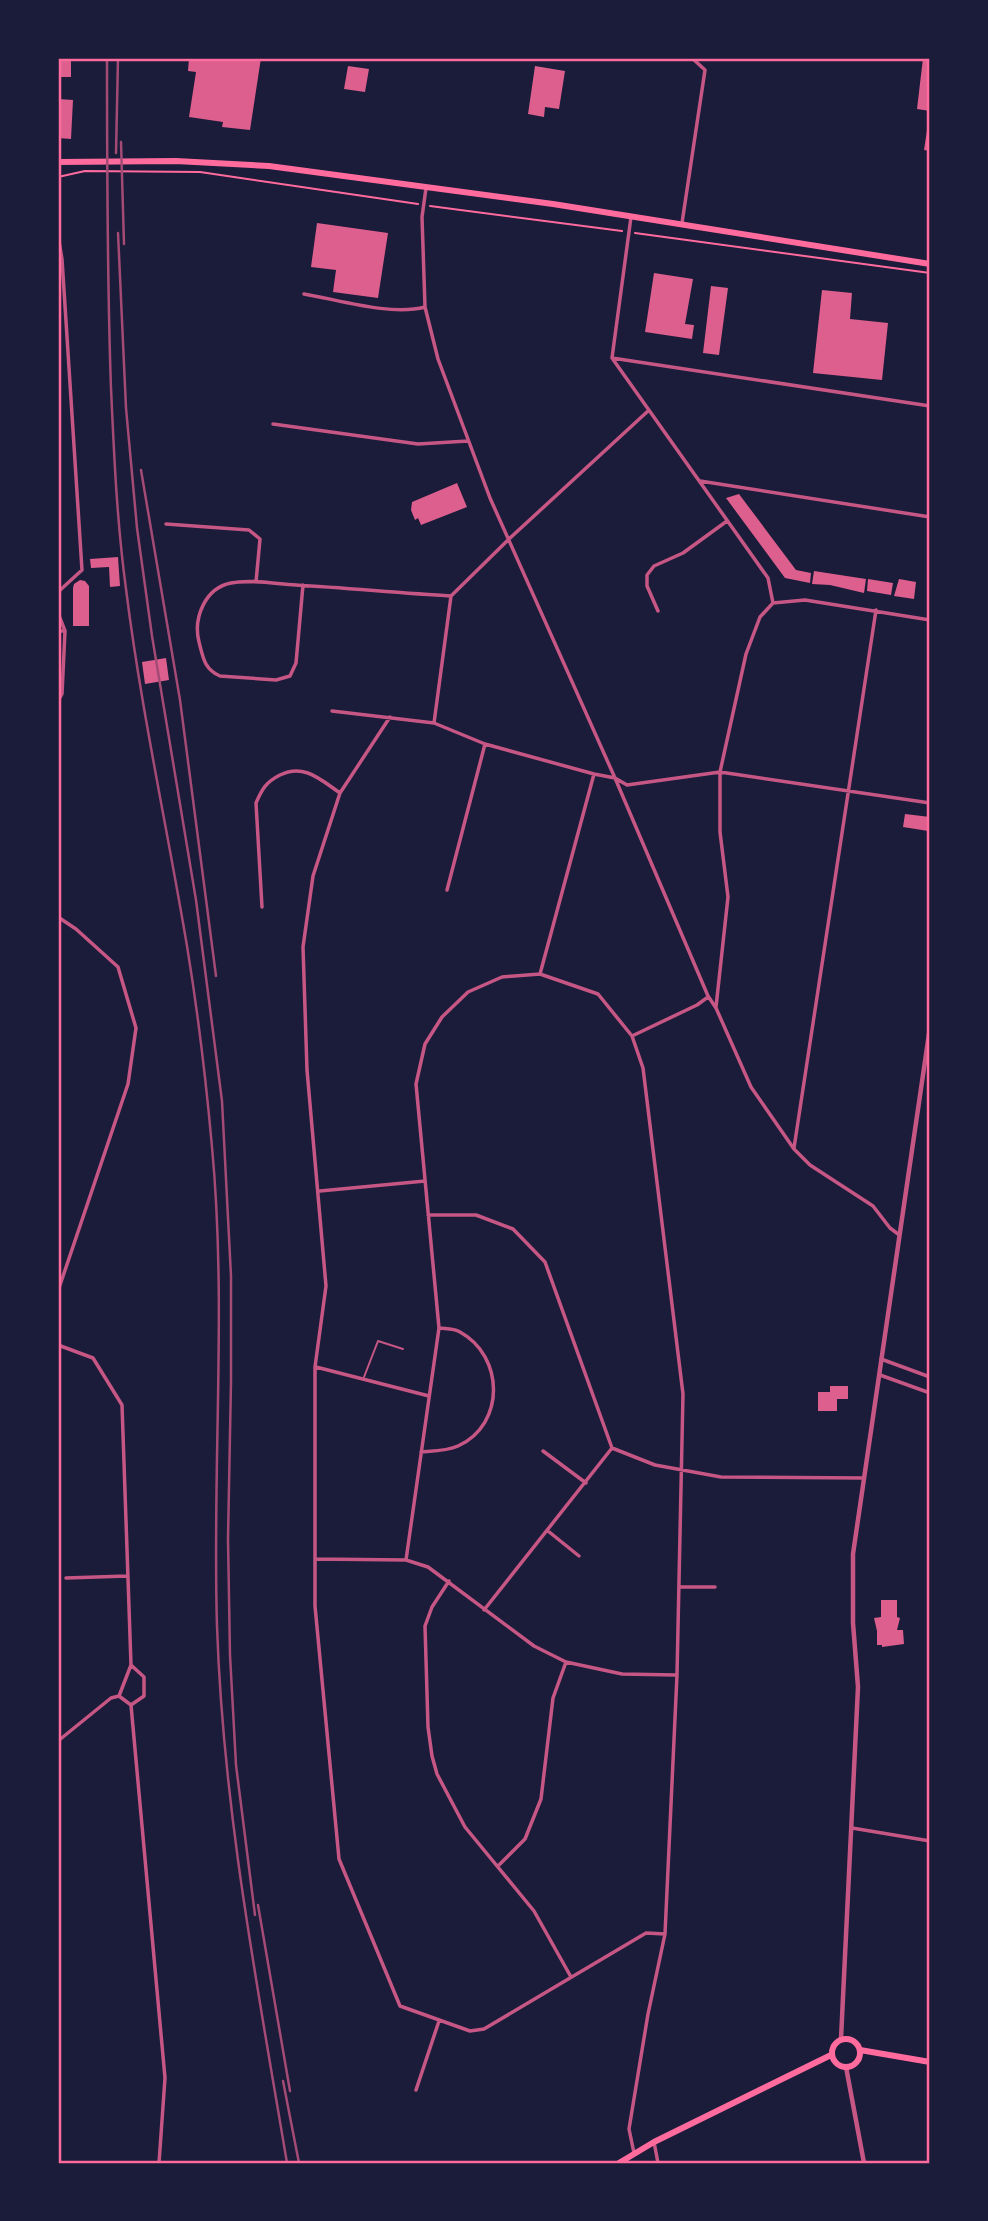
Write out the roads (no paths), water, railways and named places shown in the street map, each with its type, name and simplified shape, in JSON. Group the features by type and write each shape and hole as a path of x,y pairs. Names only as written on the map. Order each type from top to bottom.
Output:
{"main road":[{"path":"58,162 176,161 269,166 631,217 930,264"},
{"path":"860,2050 858,2060 846,2067 836,2064 831,2055 833,2046 841,2039 851,2039 860,2050 930,2062"},
{"path":"619,2163 654,2142 831,2055"}],"street":[{"path":"682,226 705,70 692,58"},
{"path":"426,187 423,205 425,307 438,359 490,498 615,778 708,996 716,1008 751,1087 794,1149 810,1165 873,1206 898,1234"},
{"path":"631,217 612,358 768,578 773,603"},
{"path":"58,235 62,259 82,570 58,592"},
{"path":"304,293 400,309 425,307"},
{"path":"612,358 930,406"},
{"path":"434,723 451,596 648,411"},
{"path":"273,424 418,444 468,441"},
{"path":"700,481 930,517"},
{"path":"659,611 647,586 647,575 654,566 683,553 727,521"},
{"path":"166,524 249,530 260,539 256,582"},
{"path":"303,586 296,663 290,676 276,680 211,673 206,666 197,634 197,619 202,606 214,592 230,583 256,582 451,596"},
{"path":"716,1008 728,897 720,832 720,772 746,654 760,617 773,603 805,600 930,620"},
{"path":"794,1149 876,610"},
{"path":"58,613 65,631 62,694 58,701"},
{"path":"58,631 65,631"},
{"path":"332,711 434,723 485,744 594,775 615,778 627,785 720,772 930,803"},
{"path":"390,717 340,793 313,876 303,947 307,1070 320,1191 326,1286 315,1367 316,1606 339,1859 400,2006 470,2031 484,2029 646,1933 665,1934"},
{"path":"447,890 485,744"},
{"path":"262,907 256,803 262,788 288,771 301,770 340,793"},
{"path":"540,974 594,775"},
{"path":"58,917 76,929 118,967 136,1028 128,1084 58,1290"},
{"path":"406,1560 439,1328 416,1084 425,1044 442,1017 468,992 502,977 540,974 598,994 632,1036 643,1068 682,1394 677,1675 665,1934 648,2014 629,2129 634,2153"},
{"path":"632,1036 708,996"},
{"path":"841,2039 858,1687 853,1623 853,1554 930,1027"},
{"path":"320,1191 425,1181"},
{"path":"428,1215 476,1215 513,1229 545,1262 612,1448 654,1465 721,1477 863,1478"},
{"path":"421,1452 441,1451 459,1445 474,1435 485,1422 494,1398 493,1373 480,1348 459,1331 439,1328"},
{"path":"58,1345 93,1358 122,1405 131,1665 119,1696"},
{"path":"881,1359 930,1377"},
{"path":"315,1367 429,1396"},
{"path":"879,1374 930,1393"},
{"path":"484,1610 612,1448"},
{"path":"543,1451 586,1483"},
{"path":"548,1531 579,1556"},
{"path":"315,1559 406,1560 428,1567 534,1646 566,1662 622,1674 677,1675"},
{"path":"66,1578 128,1576"},
{"path":"449,1581 432,1607 425,1626 428,1727 432,1756 445,1790 465,1828 534,1911 571,1977"},
{"path":"679,1587 715,1587"},
{"path":"498,1866 525,1839 541,1799 553,1698 566,1662"},
{"path":"131,1665 144,1677 144,1696 131,1705"},
{"path":"119,1696 131,1705 165,2078 159,2163"},
{"path":"58,1741 111,1698 119,1696"},
{"path":"852,1828 930,1841"},
{"path":"416,2090 439,2021"},
{"path":"846,2067 864,2163"},
{"path":"654,2142 658,2163"}],"lane":[{"path":"363,1380 378,1341 403,1349"}],"railway":[{"path":"107,58 110,347 118,514 132,634 187,946 207,1097 218,1266 216,1566 220,1694 243,1896 287,2163"},
{"path":"116,153 118,58"},
{"path":"121,142 124,244"},
{"path":"118,233 126,408 137,528 152,636 196,900 222,1101 231,1276 228,1539 230,1655 236,1765 255,1915"},
{"path":"141,470 180,700 216,976"},
{"path":"258,1905 290,2091"},
{"path":"283,2081 299,2163"}]}
